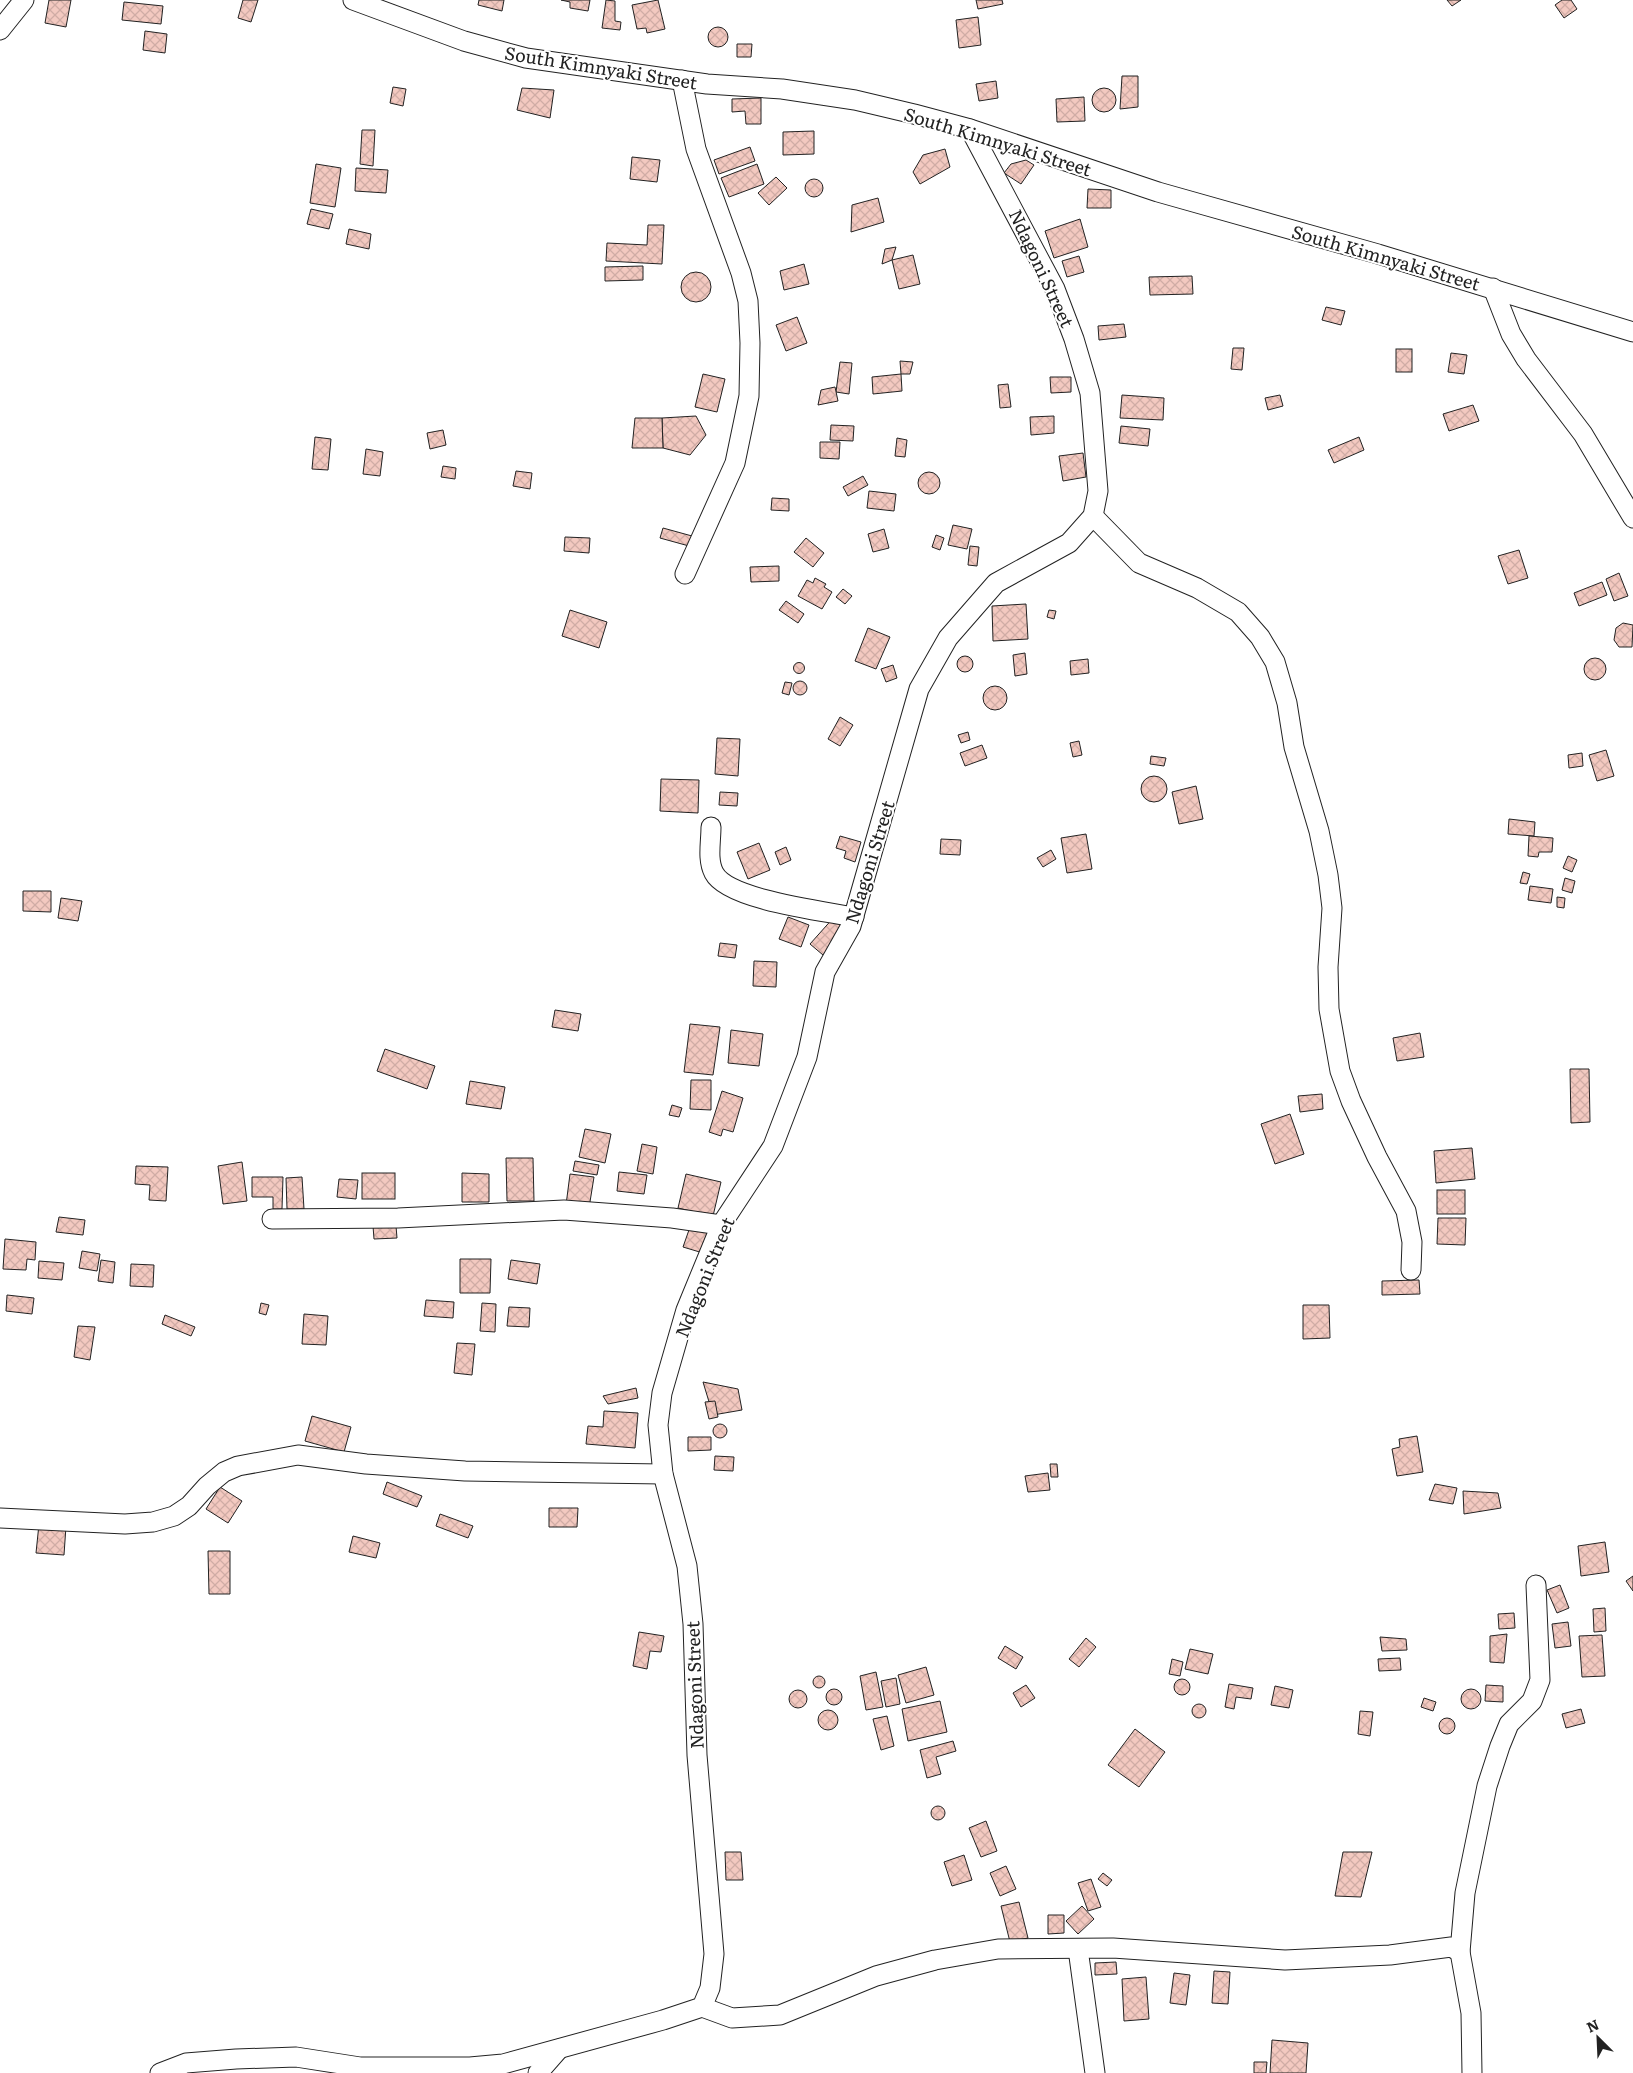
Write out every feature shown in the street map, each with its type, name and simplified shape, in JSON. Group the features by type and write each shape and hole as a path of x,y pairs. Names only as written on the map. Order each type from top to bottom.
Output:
{"street":[{"path":"0,30 24,0"},
{"name":"South Kimnyaki Street","path":"353,0 464,42 526,58 682,80 782,89 855,100 970,129 1158,192 1493,288 1633,332"},
{"path":"682,80 696,149 748,300 750,343 749,396 735,463 685,574"},
{"name":"Ndagoni Street","path":"702,2007 710,1988 714,1954 697,1756 693,1624 688,1566 663,1474 658,1425 662,1393 686,1310 721,1225 773,1146 807,1057 825,972 851,926 854,917 919,689 948,638 996,583 1069,543 1093,516 1098,491 1090,393 1074,339 1055,289 970,129"},
{"path":"1493,288 1511,334 1526,359 1583,434 1633,518"},
{"path":"1093,516 1139,564 1197,588 1238,612 1260,636 1275,662 1287,703 1294,748 1319,831 1328,875 1332,908 1328,967 1329,1009 1340,1071 1358,1118 1406,1211 1412,1242 1411,1270"},
{"path":"711,827 710,860 714,873 723,884 740,892 771,901 854,917"},
{"path":"272,1219 398,1218 564,1210 672,1218 721,1225"},
{"path":"0,1518 125,1524 153,1522 174,1516 189,1506 207,1486 224,1472 238,1466 298,1455 366,1464 465,1471 663,1474"},
{"path":"1472,2073 1471,2013 1460,1952 1469,1868 1486,1786 1509,1724 1532,1701 1540,1680 1536,1585"},
{"path":"160,2073 186,2064 236,2058 296,2057 360,2067 470,2067 503,2064 702,2007 732,2018 780,2015 876,1976 935,1960 998,1949 1113,1948 1286,1960 1390,1955 1451,1947 1460,1952"},
{"path":"1078,1949 1096,2073"},
{"path":"538,2073 559,2049"}],"building":[{"path":"49,0 71,0 66,27 45,23"},
{"path":"243,0 258,0 251,22 238,18"},
{"path":"479,0 504,0 502,11 478,5"},
{"path":"561,0 590,0 588,11 570,8 570,2"},
{"path":"606,0 615,1 615,21 621,22 620,30 602,28"},
{"path":"658,0 665,29 647,33 646,28 637,29 632,5"},
{"path":"976,0 1002,0 1003,4 978,9"},
{"path":"1447,0 1461,0 1452,6"},
{"path":"1562,0 1571,0 1577,9 1564,18 1555,5"},
{"path":"124,2 163,6 161,24 122,20"},
{"path":"978,17 981,45 959,48 956,20"},
{"path":"714,27 722,27 728,33 728,41 722,47 714,47 708,41 708,33"},
{"path":"145,31 167,34 165,53 143,50"},
{"path":"737,44 752,44 751,57 737,57"},
{"path":"1122,76 1138,76 1138,107 1120,109"},
{"path":"996,81 998,98 979,101 976,84"},
{"path":"393,87 406,89 403,106 390,103"},
{"path":"522,88 554,90 550,118 517,110"},
{"path":"1104,88 1112,92 1116,100 1112,108 1104,112 1096,108 1092,100 1096,92"},
{"path":"1084,97 1085,121 1057,122 1056,99"},
{"path":"761,98 761,124 746,124 745,111 732,112 732,99"},
{"path":"362,130 375,130 373,166 360,164"},
{"path":"814,131 814,154 783,155 783,132"},
{"path":"750,147 755,161 719,174 714,160"},
{"path":"945,149 950,167 920,184 913,172 923,155"},
{"path":"632,157 660,160 657,182 630,179"},
{"path":"1026,160 1034,165 1021,184 1004,173 1011,164"},
{"path":"316,164 341,168 335,207 310,203"},
{"path":"757,164 764,184 729,197 721,178"},
{"path":"356,168 388,170 386,193 355,191"},
{"path":"776,177 787,188 769,205 758,193"},
{"path":"814,179 820,182 823,188 820,194 814,197 808,194 805,188 808,182"},
{"path":"1088,189 1111,190 1111,208 1087,208"},
{"path":"878,198 884,222 851,232 852,205"},
{"path":"311,209 333,214 329,229 307,224"},
{"path":"1080,219 1088,247 1054,258 1045,231"},
{"path":"648,225 664,225 662,264 606,261 607,243 647,245"},
{"path":"349,229 371,234 369,249 346,244"},
{"path":"896,247 892,260 882,264 885,249"},
{"path":"913,255 920,284 899,289 892,260"},
{"path":"1079,256 1084,272 1067,277 1062,261"},
{"path":"804,264 809,284 784,290 780,271"},
{"path":"643,266 643,280 605,281 605,267"},
{"path":"696,272 707,276 711,287 707,298 696,302 685,298 681,287 685,276"},
{"path":"1192,276 1193,294 1150,295 1149,277"},
{"path":"1326,307 1345,311 1341,325 1322,320"},
{"path":"797,317 807,343 786,351 776,325"},
{"path":"1124,324 1126,337 1099,340 1098,326"},
{"path":"1233,348 1244,348 1242,370 1231,369"},
{"path":"1396,349 1412,349 1412,372 1396,372"},
{"path":"1451,353 1467,355 1464,374 1448,372"},
{"path":"900,361 913,362 910,374 901,374"},
{"path":"840,362 852,363 849,394 836,392"},
{"path":"703,374 725,379 717,412 695,407"},
{"path":"901,374 902,391 873,394 872,377"},
{"path":"1050,377 1071,377 1071,392 1051,393"},
{"path":"1008,384 1011,407 1000,408 998,385"},
{"path":"835,387 838,401 818,405 821,390"},
{"path":"1122,395 1164,398 1163,420 1120,418"},
{"path":"1280,395 1283,406 1268,410 1265,398"},
{"path":"1473,405 1479,421 1449,431 1443,414"},
{"path":"696,416 706,435 690,455 663,448 662,418"},
{"path":"1054,416 1054,433 1031,435 1030,417"},
{"path":"635,418 662,418 663,448 632,448"},
{"path":"831,425 854,426 853,441 830,440"},
{"path":"1121,426 1150,429 1148,446 1119,443"},
{"path":"443,430 446,445 430,449 427,433"},
{"path":"315,437 331,439 328,470 312,469"},
{"path":"1359,437 1364,450 1334,463 1328,450"},
{"path":"897,438 907,440 905,457 895,456"},
{"path":"820,442 840,442 839,459 820,458"},
{"path":"366,449 383,452 380,476 363,474"},
{"path":"1083,453 1086,477 1063,481 1059,456"},
{"path":"443,466 456,468 455,479 441,477"},
{"path":"516,471 532,473 530,489 513,486"},
{"path":"929,472 937,475 940,483 937,491 929,494 921,491 918,483 921,475"},
{"path":"863,476 868,485 848,496 843,487"},
{"path":"869,491 896,494 894,511 867,508"},
{"path":"772,498 789,499 789,511 771,510"},
{"path":"953,525 972,529 967,549 948,545"},
{"path":"663,528 692,536 689,546 660,538"},
{"path":"884,529 889,548 873,552 868,534"},
{"path":"936,535 944,538 940,550 932,547"},
{"path":"565,537 590,538 589,553 564,551"},
{"path":"806,538 824,553 813,567 794,552"},
{"path":"970,546 979,547 977,566 968,565"},
{"path":"1519,550 1528,578 1508,584 1498,556"},
{"path":"779,566 779,581 751,582 750,567"},
{"path":"1619,573 1628,596 1614,601 1606,579"},
{"path":"815,578 826,584 824,587 832,592 822,609 798,596 807,580 813,583"},
{"path":"1602,582 1607,595 1579,606 1574,593"},
{"path":"843,589 852,596 845,604 836,597"},
{"path":"786,601 804,614 798,623 779,610"},
{"path":"1026,604 1028,639 993,641 992,606"},
{"path":"570,610 607,622 599,648 562,636"},
{"path":"1049,610 1056,611 1054,619 1047,617"},
{"path":"1623,623 1633,625 1632,647 1619,647 1614,640 1616,628"},
{"path":"868,628 890,637 876,669 855,661"},
{"path":"1025,653 1027,674 1015,676 1013,655"},
{"path":"965,656 971,658 973,664 971,670 965,672 959,670 957,664 959,658"},
{"path":"1595,658 1605,665 1606,669 1599,679 1595,680 1585,673 1584,669 1591,659"},
{"path":"1088,659 1089,673 1071,675 1070,661"},
{"path":"797,663 801,663 804,668 803,672 797,673 794,670 794,666"},
{"path":"893,665 897,678 886,682 881,669"},
{"path":"800,681 805,683 807,688 805,693 800,695 795,693 793,688 795,683"},
{"path":"785,682 792,683 789,695 782,693"},
{"path":"995,686 1004,689 1007,698 1004,707 995,710 986,707 983,698 986,689"},
{"path":"840,717 853,725 840,746 828,739"},
{"path":"968,732 970,740 961,743 958,735"},
{"path":"717,738 740,739 738,776 715,774"},
{"path":"1079,741 1082,755 1073,757 1070,743"},
{"path":"982,745 987,758 965,766 960,753"},
{"path":"1606,750 1614,776 1597,781 1589,755"},
{"path":"1582,753 1583,766 1569,768 1568,755"},
{"path":"1151,756 1166,758 1164,766 1150,764"},
{"path":"1154,776 1163,780 1167,789 1163,798 1154,802 1145,798 1141,789 1145,780"},
{"path":"661,779 699,780 698,813 660,811"},
{"path":"1196,786 1203,819 1179,824 1172,792"},
{"path":"720,792 738,793 737,806 719,805"},
{"path":"1509,819 1535,822 1534,836 1508,834"},
{"path":"1086,834 1092,869 1067,873 1061,838"},
{"path":"840,836 861,842 855,862 844,858 846,851 836,848"},
{"path":"1529,836 1553,838 1552,852 1539,852 1538,857 1528,856"},
{"path":"941,839 961,840 960,855 940,854"},
{"path":"759,843 770,870 748,879 737,852"},
{"path":"786,847 791,860 780,865 775,852"},
{"path":"1051,850 1056,859 1043,867 1037,858"},
{"path":"1568,856 1577,860 1572,872 1563,868"},
{"path":"1523,872 1530,874 1527,884 1520,883"},
{"path":"1565,878 1575,881 1572,893 1562,890"},
{"path":"1530,886 1553,889 1551,903 1528,900"},
{"path":"23,891 51,891 51,912 23,911"},
{"path":"1557,897 1565,898 1564,908 1557,907"},
{"path":"61,898 82,901 78,921 58,918"},
{"path":"835,916 847,928 823,955 810,944"},
{"path":"788,917 809,925 801,947 779,939"},
{"path":"720,943 737,945 735,958 718,956"},
{"path":"754,961 777,962 776,987 753,986"},
{"path":"555,1010 581,1014 578,1031 552,1027"},
{"path":"690,1024 720,1027 713,1075 684,1072"},
{"path":"731,1030 763,1034 759,1066 728,1063"},
{"path":"1420,1033 1424,1057 1397,1061 1393,1038"},
{"path":"385,1049 435,1066 427,1089 377,1071"},
{"path":"1570,1069 1589,1069 1590,1122 1571,1123"},
{"path":"691,1080 711,1080 711,1110 690,1109"},
{"path":"470,1081 505,1087 501,1109 466,1104"},
{"path":"722,1091 743,1098 733,1132 723,1129 721,1136 709,1132"},
{"path":"1322,1094 1323,1109 1300,1112 1298,1096"},
{"path":"672,1105 682,1108 679,1117 669,1115"},
{"path":"1290,1114 1304,1154 1275,1164 1261,1124"},
{"path":"585,1129 611,1134 605,1163 579,1157"},
{"path":"642,1144 657,1147 653,1174 637,1171"},
{"path":"1472,1148 1475,1179 1436,1183 1434,1151"},
{"path":"506,1158 533,1158 534,1201 507,1201"},
{"path":"575,1161 599,1165 597,1175 573,1171"},
{"path":"242,1162 247,1201 223,1204 218,1166"},
{"path":"136,1166 168,1167 166,1201 149,1200 150,1185 135,1184"},
{"path":"619,1172 647,1175 644,1194 617,1191"},
{"path":"362,1173 395,1173 395,1199 362,1199"},
{"path":"462,1173 489,1174 489,1202 462,1202"},
{"path":"570,1174 594,1177 589,1208 566,1205"},
{"path":"686,1174 721,1182 713,1216 678,1208"},
{"path":"252,1177 283,1177 282,1209 273,1209 273,1197 252,1197"},
{"path":"302,1177 304,1209 287,1209 286,1178"},
{"path":"339,1179 358,1180 356,1199 337,1197"},
{"path":"1437,1190 1465,1190 1465,1214 1437,1214"},
{"path":"59,1217 85,1220 83,1235 56,1232"},
{"path":"1438,1218 1466,1218 1465,1245 1437,1244"},
{"path":"373,1226 396,1226 397,1238 374,1239"},
{"path":"690,1227 709,1233 703,1253 683,1247"},
{"path":"5,1239 36,1242 35,1260 27,1259 26,1270 3,1269"},
{"path":"82,1251 100,1254 97,1271 79,1268"},
{"path":"460,1259 491,1259 490,1293 460,1293"},
{"path":"101,1260 115,1262 113,1283 98,1281"},
{"path":"511,1260 540,1264 537,1284 508,1279"},
{"path":"39,1261 64,1263 62,1280 38,1278"},
{"path":"131,1264 154,1265 153,1287 130,1286"},
{"path":"1419,1280 1420,1294 1382,1295 1382,1281"},
{"path":"7,1295 34,1298 32,1314 6,1311"},
{"path":"426,1300 454,1302 453,1318 424,1316"},
{"path":"261,1303 269,1305 266,1315 259,1313"},
{"path":"482,1303 496,1304 495,1332 480,1331"},
{"path":"1303,1305 1329,1305 1330,1338 1303,1339"},
{"path":"509,1307 530,1308 529,1327 507,1326"},
{"path":"304,1314 328,1316 326,1345 302,1344"},
{"path":"165,1315 195,1327 191,1336 162,1324"},
{"path":"78,1326 95,1327 90,1360 74,1357"},
{"path":"457,1343 475,1344 472,1375 454,1373"},
{"path":"703,1382 738,1389 742,1410 713,1415"},
{"path":"636,1388 638,1398 608,1404 603,1396"},
{"path":"715,1401 718,1417 709,1419 705,1402"},
{"path":"604,1411 638,1413 635,1448 586,1444 588,1426 603,1427"},
{"path":"312,1416 351,1427 344,1452 305,1441"},
{"path":"717,1424 723,1424 727,1431 723,1438 717,1438 713,1434 713,1428"},
{"path":"1417,1436 1423,1472 1397,1476 1392,1449 1400,1447 1399,1439"},
{"path":"688,1437 711,1437 711,1450 688,1451"},
{"path":"715,1456 734,1457 733,1471 714,1470"},
{"path":"1050,1464 1057,1464 1058,1477 1051,1477"},
{"path":"1048,1473 1050,1490 1028,1492 1025,1476"},
{"path":"387,1482 422,1496 417,1507 383,1494"},
{"path":"1435,1484 1457,1488 1453,1504 1429,1500"},
{"path":"220,1487 242,1501 228,1523 206,1509"},
{"path":"1463,1491 1498,1493 1501,1508 1464,1514"},
{"path":"549,1508 578,1508 577,1527 549,1527"},
{"path":"440,1514 473,1526 468,1538 436,1526"},
{"path":"39,1524 66,1526 64,1555 36,1553"},
{"path":"353,1536 380,1543 376,1558 349,1552"},
{"path":"1605,1542 1609,1572 1581,1576 1578,1546"},
{"path":"208,1551 230,1551 230,1594 209,1594"},
{"path":"1633,1576 1633,1591 1626,1581"},
{"path":"1560,1585 1569,1608 1557,1613 1547,1590"},
{"path":"1605,1608 1606,1631 1594,1632 1593,1609"},
{"path":"1514,1613 1515,1628 1499,1629 1498,1614"},
{"path":"1568,1622 1571,1646 1555,1648 1552,1624"},
{"path":"639,1632 664,1636 661,1652 650,1651 647,1669 633,1666"},
{"path":"1507,1634 1504,1663 1490,1662 1490,1636"},
{"path":"1602,1635 1605,1676 1582,1677 1579,1636"},
{"path":"1380,1637 1406,1639 1407,1650 1382,1651"},
{"path":"1086,1638 1096,1647 1079,1667 1069,1659"},
{"path":"1005,1646 1023,1657 1016,1669 998,1658"},
{"path":"1190,1649 1213,1654 1208,1674 1185,1669"},
{"path":"1400,1658 1401,1670 1379,1671 1378,1659"},
{"path":"1172,1659 1183,1662 1180,1676 1169,1674"},
{"path":"926,1667 934,1695 906,1703 898,1675"},
{"path":"876,1672 883,1707 866,1710 860,1676"},
{"path":"821,1676 824,1677 824,1687 817,1688 814,1687 813,1680 814,1677"},
{"path":"896,1678 900,1704 886,1707 881,1681"},
{"path":"1182,1679 1188,1681 1190,1687 1188,1693 1182,1695 1176,1693 1174,1687 1176,1681"},
{"path":"1229,1684 1253,1688 1251,1699 1236,1697 1234,1709 1225,1707"},
{"path":"1026,1685 1035,1698 1021,1707 1013,1693"},
{"path":"1486,1685 1503,1686 1503,1702 1485,1701"},
{"path":"1275,1686 1293,1690 1289,1708 1271,1705"},
{"path":"834,1689 842,1697 834,1705 826,1697"},
{"path":"1467,1689 1475,1689 1481,1695 1481,1703 1475,1709 1467,1709 1461,1703 1461,1695"},
{"path":"798,1690 804,1693 807,1699 804,1705 798,1708 792,1705 789,1699 792,1693"},
{"path":"1424,1698 1436,1702 1433,1711 1421,1707"},
{"path":"940,1701 947,1732 908,1741 902,1709"},
{"path":"1199,1704 1204,1706 1206,1711 1204,1716 1199,1718 1194,1716 1192,1711 1194,1706"},
{"path":"1581,1709 1585,1723 1566,1728 1562,1714"},
{"path":"828,1710 835,1713 838,1720 835,1727 828,1730 821,1727 818,1720 821,1713"},
{"path":"1360,1711 1373,1712 1370,1736 1358,1734"},
{"path":"887,1716 894,1746 881,1750 873,1719"},
{"path":"1444,1718 1450,1718 1455,1723 1453,1732 1444,1734 1439,1729 1439,1723"},
{"path":"1135,1729 1165,1752 1139,1787 1108,1765"},
{"path":"953,1741 956,1751 936,1757 941,1774 927,1778 920,1750"},
{"path":"938,1806 943,1808 945,1813 943,1818 938,1820 933,1818 931,1813 933,1808"},
{"path":"986,1821 997,1851 981,1857 969,1828"},
{"path":"725,1852 741,1852 743,1880 726,1880"},
{"path":"1343,1852 1372,1852 1361,1897 1335,1896"},
{"path":"964,1855 972,1880 952,1886 944,1862"},
{"path":"1006,1866 1016,1889 1000,1896 990,1873"},
{"path":"1103,1873 1112,1880 1107,1886 1098,1879"},
{"path":"1091,1879 1101,1907 1088,1911 1078,1883"},
{"path":"1019,1902 1028,1938 1010,1942 1001,1906"},
{"path":"1082,1906 1094,1919 1078,1934 1066,1921"},
{"path":"1048,1915 1064,1915 1064,1933 1048,1934"},
{"path":"1116,1962 1117,1974 1095,1975 1095,1963"},
{"path":"1214,1971 1230,1972 1228,2004 1212,2003"},
{"path":"1174,1973 1190,1975 1186,2005 1170,2003"},
{"path":"1146,1977 1149,2019 1124,2021 1122,1979"},
{"path":"1272,2040 1308,2043 1306,2073 1270,2073"},
{"path":"1254,2062 1267,2062 1266,2073 1254,2073"}]}
